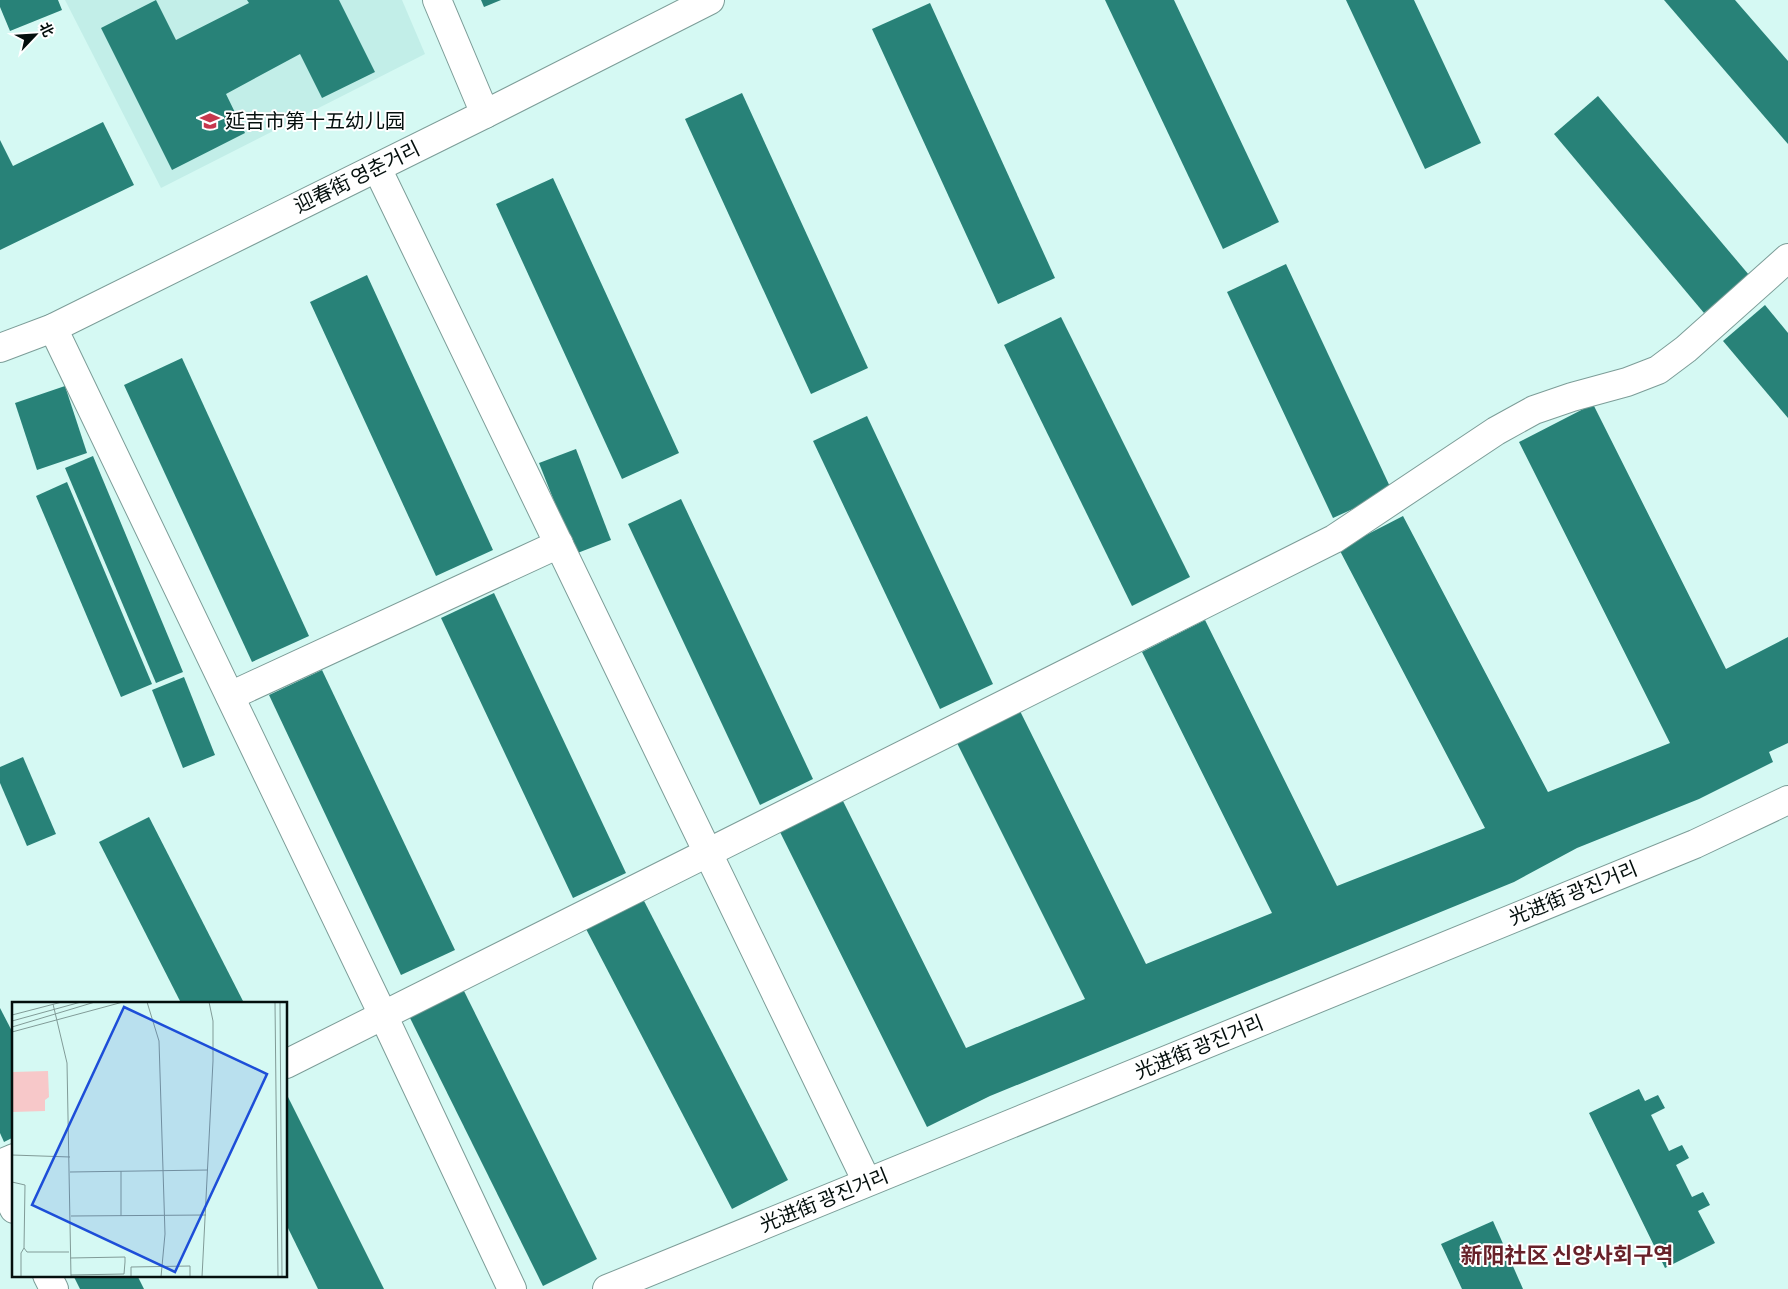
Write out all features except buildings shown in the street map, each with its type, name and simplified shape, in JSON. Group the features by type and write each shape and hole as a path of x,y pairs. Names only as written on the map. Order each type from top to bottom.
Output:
{"street":[{"path":"437,0 485,114"},
{"name":"迎春街 영춘거리","path":"0,348 53,328 377,168 710,0"},
{"path":"377,168 867,1182"},
{"path":"288,1063 1334,539 1496,431 1534,410 1572,397 1628,382 1658,370 1686,349 1788,258"},
{"path":"53,328 383,1015 512,1289"},
{"path":"230,696 559,544"},
{"name":"光进街 광진거리","path":"607,1289 1695,844 1788,800"},
{"path":"0,1164 12,1159"},
{"path":"0,1181 12,1205"},
{"path":"48,1276 54,1289"}],"shaded area":[{"name":"延吉市第十五幼儿园","path":"65,0 402,0 425,54 161,188"}],"place":[{"name":"延吉市第十五幼儿园","path":"210,121"}],"district":[{"name":"新阳社区 신양사회구역","path":"1567,1255"}]}
